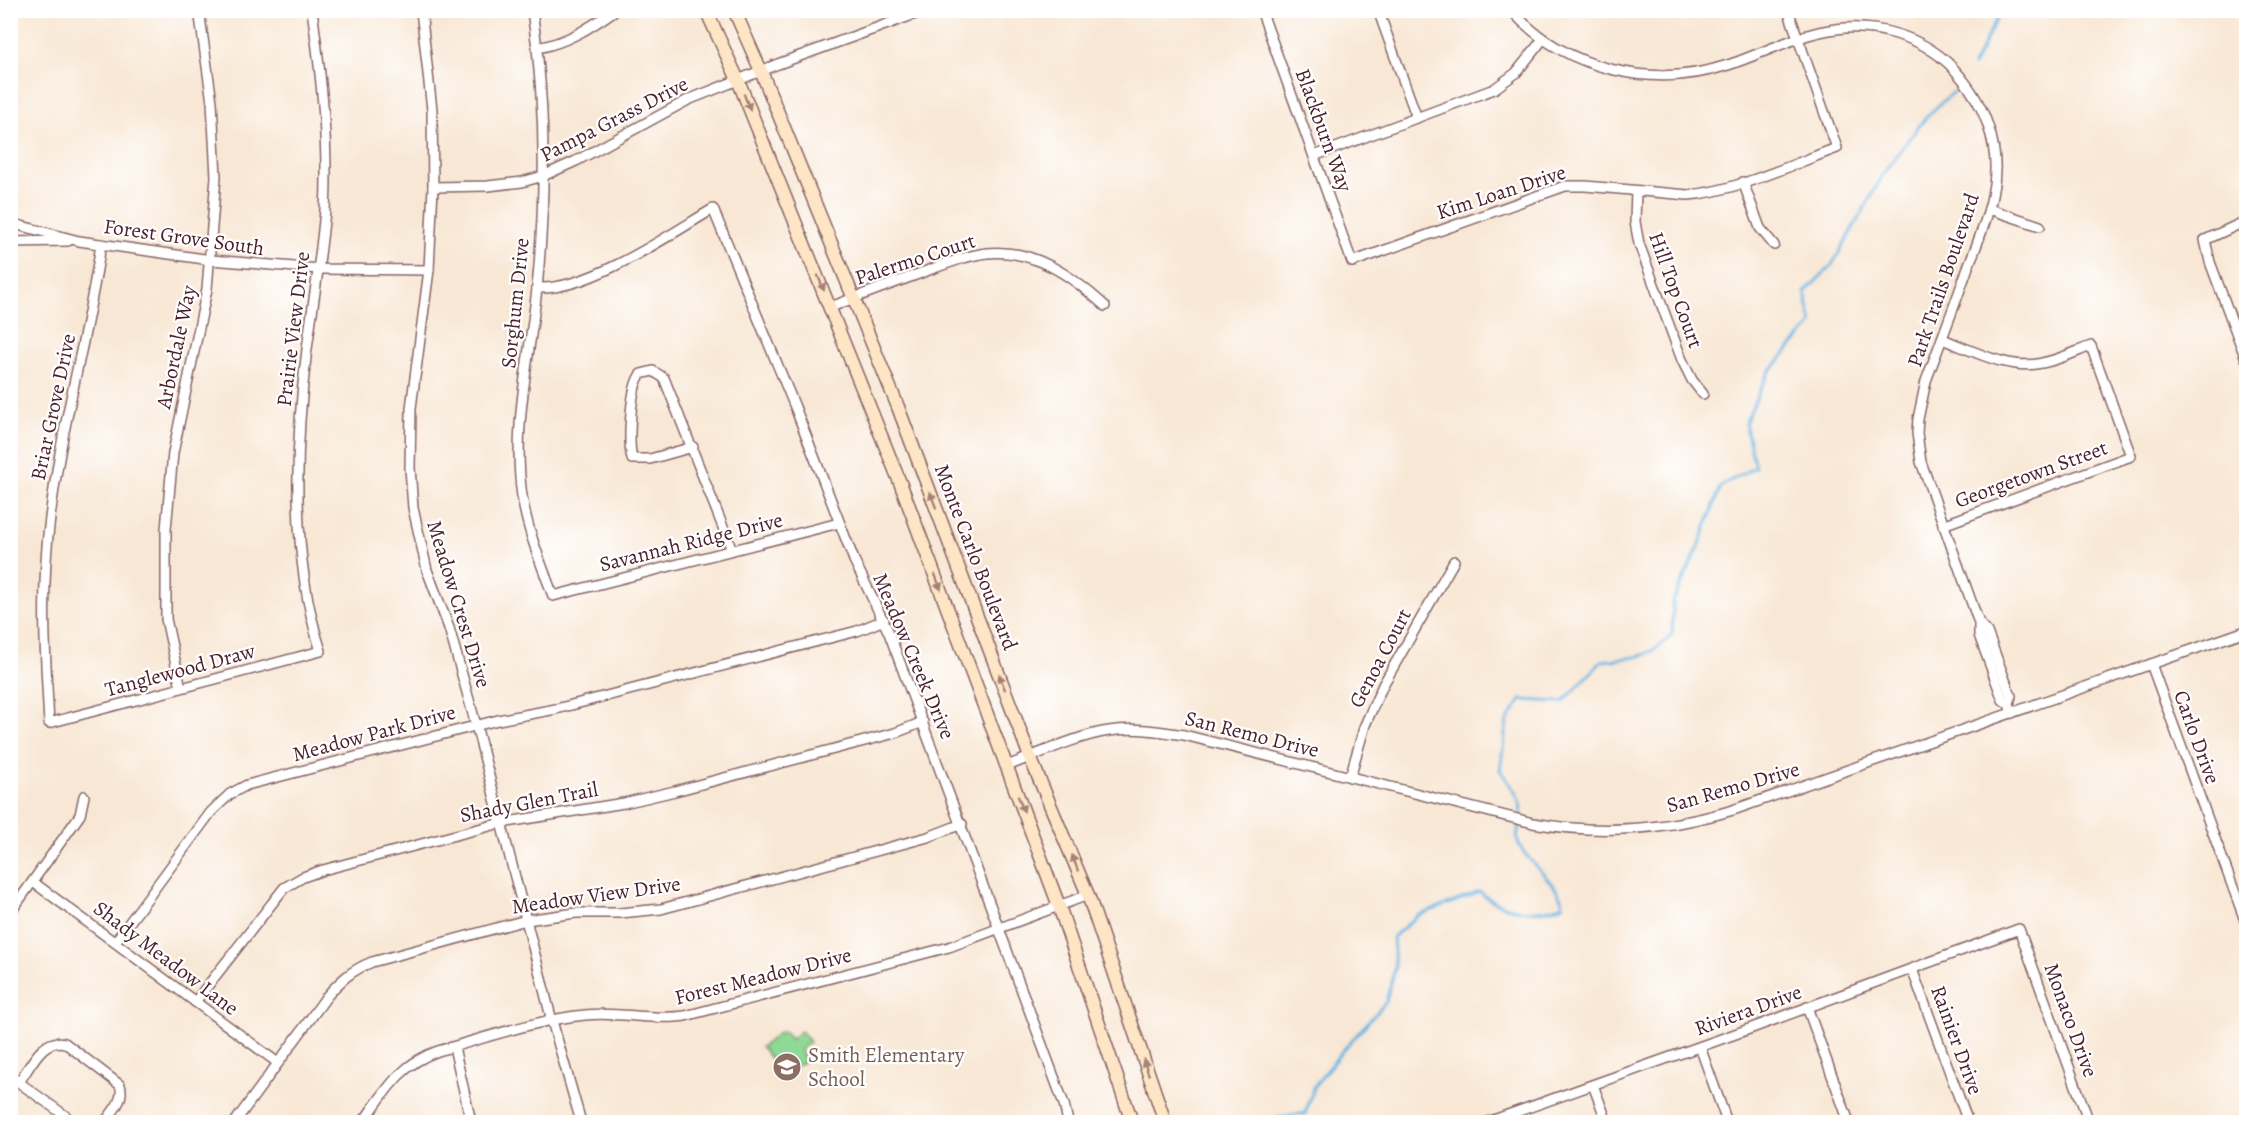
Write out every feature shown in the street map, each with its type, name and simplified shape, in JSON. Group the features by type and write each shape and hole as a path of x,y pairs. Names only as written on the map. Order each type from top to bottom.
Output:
{"main road":[{"path":"706,10 738,80 901,485 1059,906 1132,1122"},
{"name":"Monte Carlo Boulevard","path":"734,10 906,426 1030,757 1088,895 1165,1122"}],"street":[{"name":"Arbordale Way","path":"182,688 166,619 166,529 173,453 200,329 211,260 216,177 211,86 199,10"},
{"name":"Prairie View Drive","path":"312,10 321,71 325,140 325,208 302,400 298,463 303,561 309,607 321,651"},
{"name":"Meadow Crest Drive","path":"421,10 432,110 433,187 429,270 411,408 410,481 415,520 424,560 451,635 476,725 552,1021 581,1122"},
{"name":"Sorghum Drive","path":"532,10 543,122 543,176 537,288 520,420 520,480 532,538 553,596"},
{"path":"537,48 553,45 584,31 615,10"},
{"name":"Pampa Grass Drive","path":"433,187 488,186 522,182 543,176 576,161 688,100 926,10"},
{"name":"Blackburn Way","path":"1261,10 1352,262"},
{"path":"1378,10 1417,118"},
{"name":"Park Trails Boulevard","path":"1511,10 1543,39 1576,59 1626,72 1660,76 1696,73 1726,66 1799,39 1834,29 1875,30 1918,42 1946,61 1969,86 1985,114 1989,128 1995,160 1993,194 1922,399 1917,433 1921,462 1979,623 1979,635 2003,699 2010,708"},
{"path":"1788,10 1799,39"},
{"path":"1314,156 1494,89 1516,73 1543,39"},
{"name":"Kim Loan Drive","path":"1352,262 1565,186 1702,194 1743,182 1837,148 1799,39"},
{"path":"1743,182 1760,228 1774,245"},
{"name":"Hill Top Court","path":"1636,191 1635,222 1639,244 1682,360 1692,380 1703,394"},
{"name":"Meadow Creek Drive","path":"537,288 561,285 614,266 713,209 854,560 884,620 962,824 1062,1097 1068,1122"},
{"path":"1989,209 2040,226"},
{"path":"2247,221 2205,240 2210,262 2247,359"},
{"name":"Forest Grove South","path":"10,223 79,241 211,260 319,269 429,270"},
{"name":"Forest Grove South","path":"10,242 79,241"},
{"name":"Briar Grove Drive","path":"49,723 44,571 61,444 88,322 101,244"},
{"name":"Palermo Court","path":"831,307 961,259 999,253 1028,257 1048,265 1078,283 1105,306"},
{"name":"Georgetown Street","path":"1942,339 2001,360 2022,364 2041,364 2091,346 2131,456 1942,525"},
{"path":"693,447 650,459 632,459 630,440 635,386 641,374 653,371 664,378 693,447 732,550"},
{"name":"Savannah Ridge Drive","path":"553,596 839,523"},
{"name":"Genoa Court","path":"1350,777 1362,733 1379,693 1454,561"},
{"name":"Meadow Park Drive","path":"115,942 211,812 230,794 258,782 476,725 579,703 857,631 884,620"},
{"name":"San Remo Drive","path":"1007,766 1108,731 1148,730 1184,735 1533,823 1571,829 1613,830 1661,826 1702,819 1741,807 2010,708 2247,631"},
{"name":"Tanglewood Draw","path":"49,723 321,651"},
{"name":"Carlo Drive","path":"2151,664 2247,923"},
{"name":"Shady Glen Trail","path":"195,1002 284,888 324,870 501,823 624,803 675,791 895,733 923,722"},
{"path":"10,913 80,815 84,796"},
{"name":"Meadow View Drive","path":"235,1122 327,996 354,969 526,920 576,913 620,913 661,909 928,837 962,824"},
{"name":"Shady Meadow Lane","path":"33,882 278,1063"},
{"name":"Forest Meadow Drive","path":"363,1122 406,1067 421,1058 454,1047 552,1021 595,1014 647,1018 686,1016 930,952 1088,895"},
{"name":"Riviera Drive","path":"1488,1122 1700,1047 2019,929"},
{"name":"Monaco Drive","path":"2019,929 2089,1122"},
{"name":"Rainier Drive","path":"1912,969 1968,1122"},
{"path":"1807,1007 1849,1122"},
{"path":"20,1082 45,1046 51,1042 65,1043 120,1085 123,1092 105,1122"},
{"path":"454,1047 471,1122"},
{"path":"1700,1047 1727,1122"},
{"path":"10,1076 74,1122"},
{"path":"1593,1084 1607,1122"}],"green space":[{"path":"801,1031 810,1042 800,1050 806,1060 791,1068 780,1067 761,1047 780,1032 785,1033 791,1039"}],"waterway":[{"path":"1973,66 2001,10"},
{"path":"1240,1122 1266,1121 1292,1114 1305,1114 1314,1087 1342,1051 1386,1002 1395,968 1393,937 1417,916 1480,892 1499,904 1520,910 1541,910 1563,905 1557,891 1519,845 1518,833 1521,816 1519,801 1500,770 1507,721 1521,700 1563,702 1602,661 1632,658 1648,653 1656,649 1672,634 1673,601 1698,549 1721,486 1755,467 1745,423 1768,373 1812,324 1805,292 1832,265 1887,168 1926,117 1954,91"}],"place":[{"name":"Smith Elementary School","path":"787,1067"}]}
